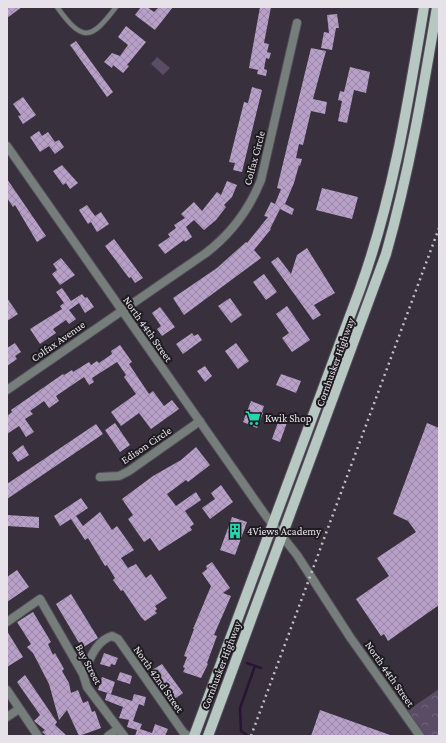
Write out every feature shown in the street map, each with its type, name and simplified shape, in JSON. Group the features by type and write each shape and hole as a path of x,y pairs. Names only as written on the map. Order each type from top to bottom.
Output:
{"main road":[{"name":"Cornhusker Highway","path":"194,736 355,303 377,236 396,161 424,7"},
{"name":"Cornhusker Highway","path":"208,736 386,254 398,213 415,137 437,7"}],"street":[{"name":"Colfax Circle","path":"122,311 217,244 233,229 248,209 264,168 297,22"},
{"name":"North 44th Street","path":"7,146 272,524 334,618 342,625 420,736"},
{"name":"Colfax Avenue","path":"7,390 122,311"},
{"name":"Edison Circle","path":"100,476 119,476 200,422"},
{"name":"Bay Street","path":"7,622 40,599 83,674 87,687 124,736"},
{"name":"North 42nd Street","path":"83,674 96,648 102,640 112,636 121,643 183,732 188,736"},
{"path":"7,690 38,736"},
{"path":"7,717 19,709"},
{"path":"108,736 118,729"}],"lane":[{"path":"58,7 74,29 84,32 93,32 99,28 116,7"}],"green space":[{"path":"157,57 170,68 163,75 151,64"},
{"path":"439,689 439,736 424,736 407,711"}],"building":[{"path":"7,7 22,7 7,18"},
{"path":"141,7 147,7 154,12 159,7 173,7 155,30 135,15"},
{"path":"260,7 271,7 264,43 269,44 267,52 271,53 269,59 266,58 264,69 267,70 266,76 257,74 258,70 249,68"},
{"path":"337,14 339,28 336,28 332,50 321,48 324,32 329,33 327,15"},
{"path":"126,26 146,42 127,65 129,66 123,73 113,65 112,68 104,62 112,53 120,56 128,45 118,37"},
{"path":"76,41 113,92 107,97 70,45"},
{"path":"311,48 326,51 313,99 327,102 325,114 311,111 303,145 299,144 296,158 302,159 285,204 294,209 292,215 280,209 271,229 254,250 261,258 184,315 173,298 217,268 246,242 247,243 268,217 264,216 271,202 275,204 281,189 277,188"},
{"path":"350,67 370,72 366,93 354,90 347,123 338,121 342,101 338,100 340,91 344,92"},
{"path":"252,87 262,90 242,172 233,170 235,163 229,162 244,102 248,103"},
{"path":"23,97 36,115 23,124 18,116 21,115 13,104"},
{"path":"39,131 42,136 48,132 55,142 59,140 64,147 55,154 49,146 40,152 30,137"},
{"path":"62,165 78,183 70,189 66,183 63,185 53,171"},
{"path":"7,179 46,236 37,242 15,205 13,207 7,198"},
{"path":"227,181 237,185 232,197 224,205 226,207 216,220 204,230 194,220 186,227 192,237 185,242 184,240 165,254 158,245 170,237 168,234 176,228 174,225 185,218 181,214 194,202 202,211 217,192 221,195"},
{"path":"322,188 358,197 352,219 316,210"},
{"path":"87,205 95,216 101,212 109,224 97,232 91,222 88,224 79,210"},
{"path":"114,239 143,278 135,283 131,277 129,278 105,246"},
{"path":"307,248 335,293 314,305 321,315 313,320 271,262 278,257 291,274 297,255"},
{"path":"61,258 75,275 60,285 52,274 57,270 53,264"},
{"path":"264,274 277,292 266,300 253,282"},
{"path":"62,288 71,301 82,294 85,298 87,297 94,307 85,313 79,303 69,310 76,319 69,324 66,320 53,329 56,333 40,344 30,329 62,309 60,306 64,303 56,292"},
{"path":"7,298 18,314 7,321"},
{"path":"230,298 242,315 231,323 218,306"},
{"path":"287,306 310,340 292,352 282,338 289,333 276,314"},
{"path":"160,307 175,327 162,336 157,329 161,326 152,313"},
{"path":"192,333 194,336 198,334 202,340 183,354 176,344"},
{"path":"15,343 21,352 15,356 17,359 7,366 7,348"},
{"path":"236,343 249,361 238,369 225,351"},
{"path":"120,345 132,362 129,364 149,394 153,391 164,406 172,400 179,409 151,429 139,413 121,426 111,412 136,394 124,377 126,375 117,362 92,378 94,382 89,385 84,377 56,396 59,401 49,408 44,401 30,411 33,414 25,419 34,432 26,437 19,426 7,434 7,416 12,412 11,410 63,374 64,375 72,370 73,372 89,362 91,365 97,361 99,363 112,354 111,351"},
{"path":"205,366 212,376 205,382 197,371"},
{"path":"281,374 301,381 296,393 276,385"},
{"name":"Kwik Shop","path":"251,401 264,406 257,428 243,422"},
{"path":"281,414 289,417 280,442 272,439"},
{"path":"115,423 130,445 120,452 105,430"},
{"path":"427,423 439,428 439,605 388,641 384,634 381,636 356,599 389,576 377,558 416,532 408,521 393,514"},
{"path":"96,424 103,434 7,499 7,484"},
{"path":"23,445 29,455 18,462 12,453"},
{"path":"196,447 210,465 188,482 186,480 167,494 176,506 196,492 201,500 185,511 194,524 190,527 192,530 159,551 150,538 144,542 128,519 133,515 122,499 153,476 181,460"},
{"path":"221,485 233,502 210,519 202,508 215,499 211,493"},
{"path":"81,498 88,508 76,516 83,526 100,512 112,530 117,526 134,550 121,558 128,568 136,564 146,578 151,574 167,598 155,606 157,609 155,611 157,613 145,621 123,590 121,591 113,580 115,578 107,565 105,566 88,538 85,540 71,519 60,526 54,516"},
{"path":"7,515 39,517 39,528 7,526"},
{"name":"4Views Academy","path":"232,517 247,522 235,555 220,550"},
{"path":"212,562 230,588 223,593 231,596 214,635 217,636 207,663 208,664 201,678 183,672 185,668 183,667 187,657 184,656 193,629 211,586 202,573 207,569 206,566"},
{"path":"17,570 29,587 7,602 7,577"},
{"path":"71,594 98,638 82,648 56,604"},
{"path":"33,612 51,642 48,644 53,655 55,653 64,669 62,671 69,683 71,693 78,690 83,703 88,701 92,712 95,711 101,728 79,736 67,710 59,720 49,684 33,653 27,647 31,644 17,622"},
{"path":"7,631 23,657 7,667"},
{"path":"104,653 118,658 115,665 111,664 110,667 100,664"},
{"path":"162,664 183,693 173,700 152,670"},
{"path":"120,672 132,676 130,684 117,680"},
{"path":"25,675 57,722 55,725 67,736 47,736 42,732 45,730 34,721 40,715 17,682"},
{"path":"102,677 115,682 111,694 98,690"},
{"path":"107,693 132,701 134,694 146,697 144,706 139,704 133,721 142,724 140,729 152,733 155,724 168,729 165,736 135,736 137,730 127,727 129,720 119,718 123,707 105,700"},
{"path":"320,710 390,735 390,736 311,736"}],"waterway":[{"path":"247,663 261,668"},
{"path":"247,735 241,731 240,708 255,666"}],"railway":[{"path":"251,736 439,228"}],"place":[{"name":"Kwik Shop","path":"253,418"},
{"name":"4Views Academy","path":"235,531"}]}
